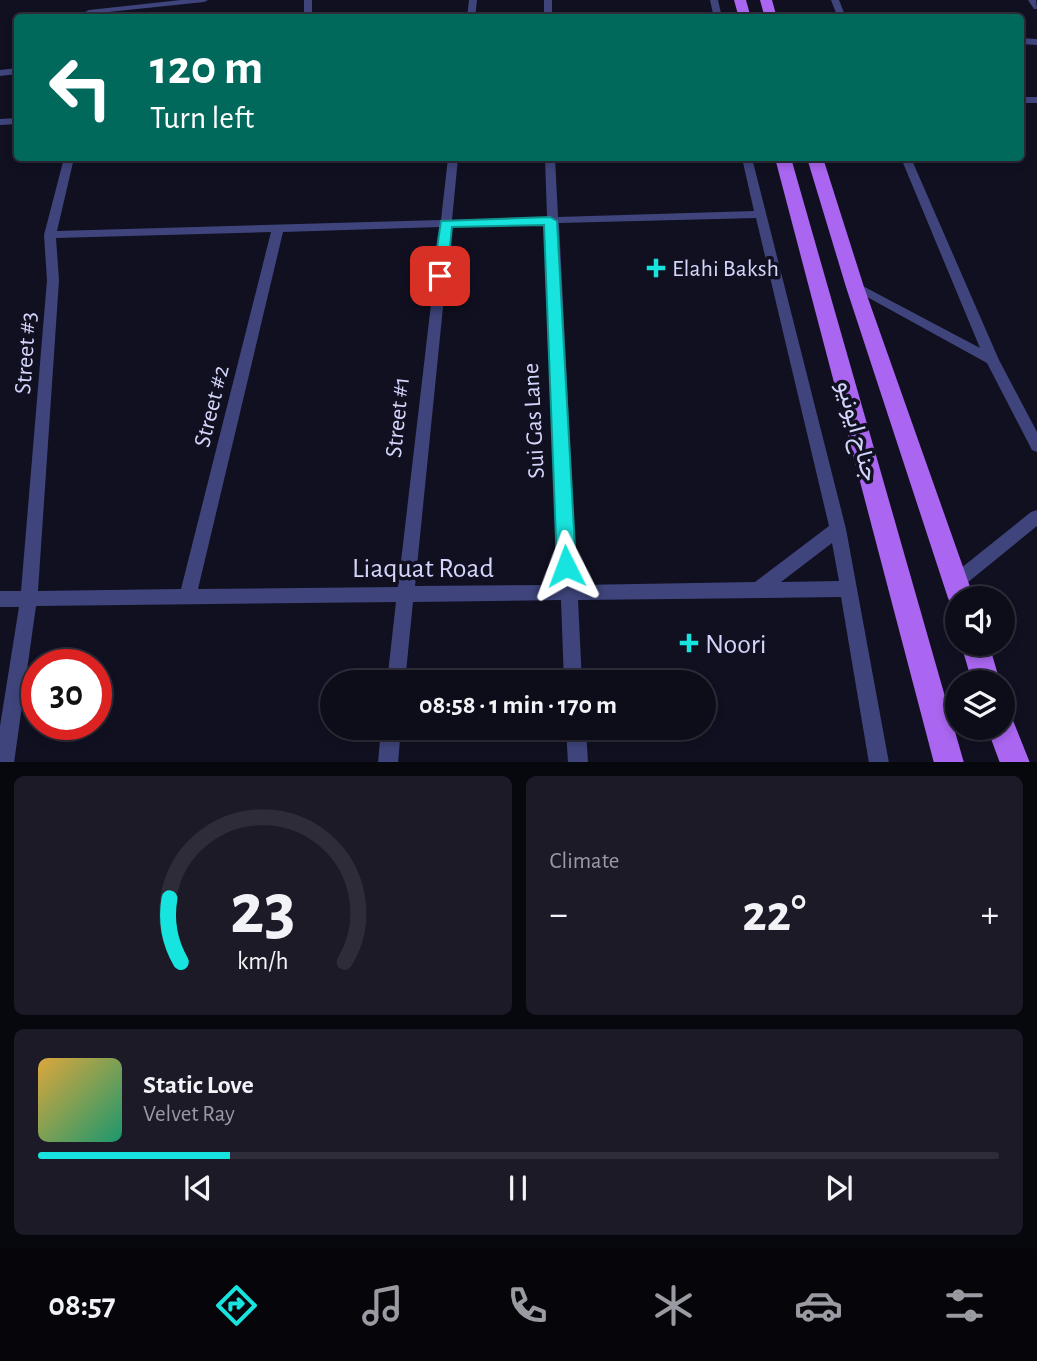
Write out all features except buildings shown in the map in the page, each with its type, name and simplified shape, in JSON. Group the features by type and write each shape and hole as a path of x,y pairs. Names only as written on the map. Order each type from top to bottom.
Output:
{"main road":[{"name":"جناح ایونیو","path":"784,161 949,762"},
{"name":"جناح ایونیو","path":"816,161 855,287 958,586"},
{"path":"817,283 855,287"},
{"path":"1007,740 1015,762"}],"street":[{"path":"97,14 204,0"},
{"path":"1032,0 1037,7"},
{"name":"Street #3","path":"5,762 29,598 53,280 50,235 68,161"},
{"name":"Street #1","path":"397,670 453,161"},
{"name":"Sui Gas Lane","path":"550,161 550,221 572,670"},
{"path":"748,161 838,529 879,762"},
{"path":"907,161 992,360 1037,446"},
{"path":"50,235 760,214"},
{"name":"Street #2","path":"188,594 278,228"},
{"path":"855,287 992,360"},
{"path":"963,586 1037,517"},
{"path":"758,590 838,529"},
{"name":"Liaquat Road","path":"0,599 188,594 847,589"},
{"path":"388,762 390,740"},
{"path":"577,740 578,762"}],"place":[{"name":"Elahi Baksh","path":"656,268"},
{"name":"Noori","path":"689,643"}],"route":[{"path":"440,276 446,223 550,221 566,566"}]}
